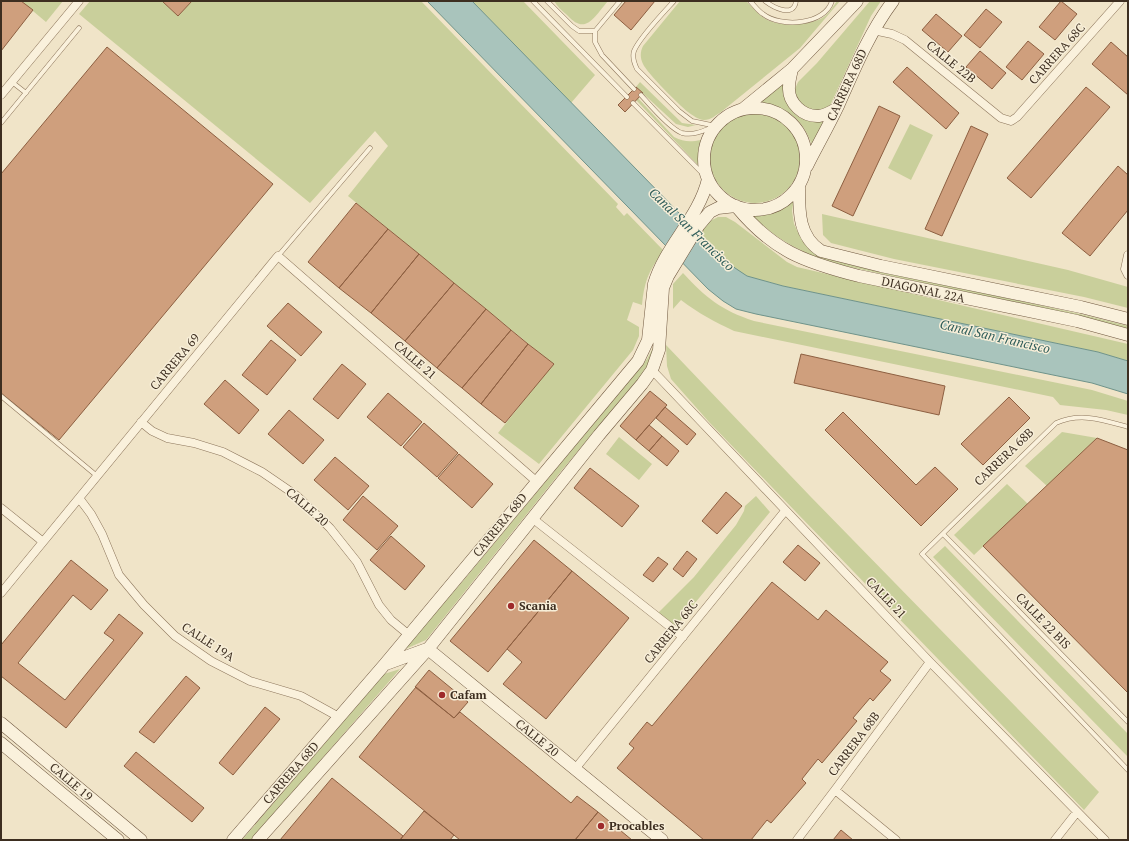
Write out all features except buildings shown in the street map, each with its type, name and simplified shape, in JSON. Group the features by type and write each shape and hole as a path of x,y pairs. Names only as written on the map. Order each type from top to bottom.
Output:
{"main road":[{"path":"743,109 758,108 773,111 785,118 797,129 804,142 806,157 805,171 799,185 791,195 780,203 768,208 754,209 736,206 715,190 708,179 705,168 705,150 708,138 716,126 728,116 743,109 792,68 857,1"},
{"name":"CARRERA 68D","path":"805,171 873,30 893,1"},
{"path":"792,68 788,87 794,105 801,111 810,115 819,116 828,114 836,109"},
{"name":"CARRERA 68D","path":"233,840 385,664 536,481 638,361 648,340 656,275 670,261 694,222 708,179"},
{"name":"DIAGONAL 22A","path":"799,185 799,213 803,230 814,246 821,251 882,266 1081,307 1128,319"},
{"name":"CARRERA 68D","path":"694,222 714,209 736,206"},
{"name":"DIAGONAL 22A","path":"736,206 750,223 774,244 803,259 830,269 1077,322 1128,335"},
{"name":"CARRERA 68D","path":"258,840 428,649 652,370 659,350 663,288 670,261"},
{"path":"385,664 428,649"},
{"name":"CALLE 20","path":"428,649 662,840"},
{"name":"CALLE 19","path":"1,723 142,840"},
{"name":"CALLE 19","path":"1,743 118,840"}],"street":[{"path":"1,95 79,1"},
{"name":"CARRERA 68C","path":"1011,121 1017,117 1120,1"},
{"name":"CALLE 22B","path":"873,30 892,34 905,40 1001,118 1011,121"},
{"path":"1126,272 1125,264 1128,255"},
{"name":"CARRERA 69","path":"1,593 42,541 278,256"},
{"name":"CALLE 21","path":"278,256 536,481"},
{"name":"CALLE 21","path":"652,370 930,662 1105,840"},
{"name":"CALLE 20","path":"141,422 152,431 167,438 194,443 223,452 262,472 297,496 330,528 357,562 379,605 391,620 409,635"},
{"name":"CALLE 19A","path":"78,498 91,514 102,534 119,575 144,605 175,636 211,661 250,681 300,696 339,718"},
{"path":"1,508 42,541"},
{"name":"CARRERA 68C","path":"575,769 785,511"},
{"path":"532,518 683,636"},
{"name":"CARRERA 68B","path":"797,840 930,662"},
{"path":"835,790 896,840"},
{"path":"1055,840 1077,812"}],"lane":[{"path":"533,1 627,97"},
{"path":"547,1 579,31 595,31"},
{"path":"620,1 595,31 595,42 602,55 634,89"},
{"path":"674,1 639,42 634,51 633,60 637,69 679,111 692,121 716,126"},
{"path":"750,1 764,15 774,20 788,22 800,22 814,18 830,7 832,1"},
{"path":"765,1 783,11 792,9 796,6 796,1"},
{"path":"1,123 79,28"},
{"path":"12,82 26,93"},
{"path":"641,95 671,126 682,133 702,132 716,126"},
{"path":"633,103 708,179"},
{"name":"CARRERA 69","path":"278,256 370,148"},
{"path":"1,396 97,476"},
{"name":"CARRERA 68B","path":"1128,427 1094,418 1080,417 1066,418 1056,423 922,554 1128,770"},
{"name":"CALLE 22 BIS","path":"943,534 1128,722"}],"green space":[{"path":"21,1 63,1 46,22"},
{"path":"90,1 162,1 178,16 192,1 421,1 618,204 616,207 624,216 627,213 664,251 648,276 644,289 642,305 633,302 627,320 639,327 639,336 633,350 539,464 498,433 553,364 348,196 388,146 375,131 310,203 79,14"},
{"path":"472,1 523,1 595,75 571,103"},
{"path":"554,1 608,1 589,22 579,24"},
{"path":"680,1 746,1 763,18 767,20 783,24 798,24 820,19 830,11 837,1 840,1 800,48 721,112 707,120 704,120 694,116 678,103 650,74 641,60 643,46"},
{"path":"870,1 881,1 871,16 829,108 820,111 806,111 795,96 795,89 798,82 817,63"},
{"path":"640,82 682,123 696,125 688,127 676,124 636,87"},
{"path":"785,82 790,106 796,115 808,120 828,116 813,148 805,130 794,117 779,108 760,102"},
{"path":"638,98 674,137 687,141 701,140 698,165 636,100"},
{"path":"755,113 772,117 787,126 796,141 800,158 796,175 787,190 772,199 755,203 738,199 723,190 714,175 710,158 714,141 723,126 738,117"},
{"path":"910,124 933,135 911,180 888,168"},
{"path":"794,199 792,211 794,224 801,238 814,252 828,259 1080,314 1128,326 1128,329 1080,317 827,262 805,253 777,237 751,214 774,211 788,204"},
{"path":"822,214 1068,270 1128,287 1128,308 1084,297 894,259 831,243 823,235"},
{"path":"718,217 726,217 735,222 787,262 797,267 1128,344 1128,361 1098,352 751,278 740,273 728,263 700,235 708,222"},
{"path":"683,273 699,290 723,308 754,321 1092,390 1128,401 1128,415 1106,410 1060,405 1053,397 734,331 707,317 681,300 673,309 673,284"},
{"path":"666,345 810,496 1099,792 1084,810 709,422 671,379 667,366"},
{"path":"654,346 652,359 645,371 562,470 426,640 403,650 463,581 625,386 647,359"},
{"path":"1062,432 1097,438 1047,486 1025,466"},
{"path":"619,437 652,464 639,480 606,454"},
{"path":"1007,484 1028,504 974,555 954,535"},
{"path":"756,496 770,512 676,626 658,613 694,577 736,525 744,511 745,506"},
{"path":"945,546 1128,734 1128,757 933,557"},
{"path":"400,669 251,840 242,840 384,674"}],"water":[{"name":"Canal San Francisco","path":"427,1 472,1 721,256 747,276 783,286 1098,352 1128,361 1128,394 1092,383 736,309 708,289"}],"place":[{"name":"Scania","path":"511,606"},
{"name":"Cafam","path":"442,695"},
{"name":"Procables","path":"601,826"}]}
